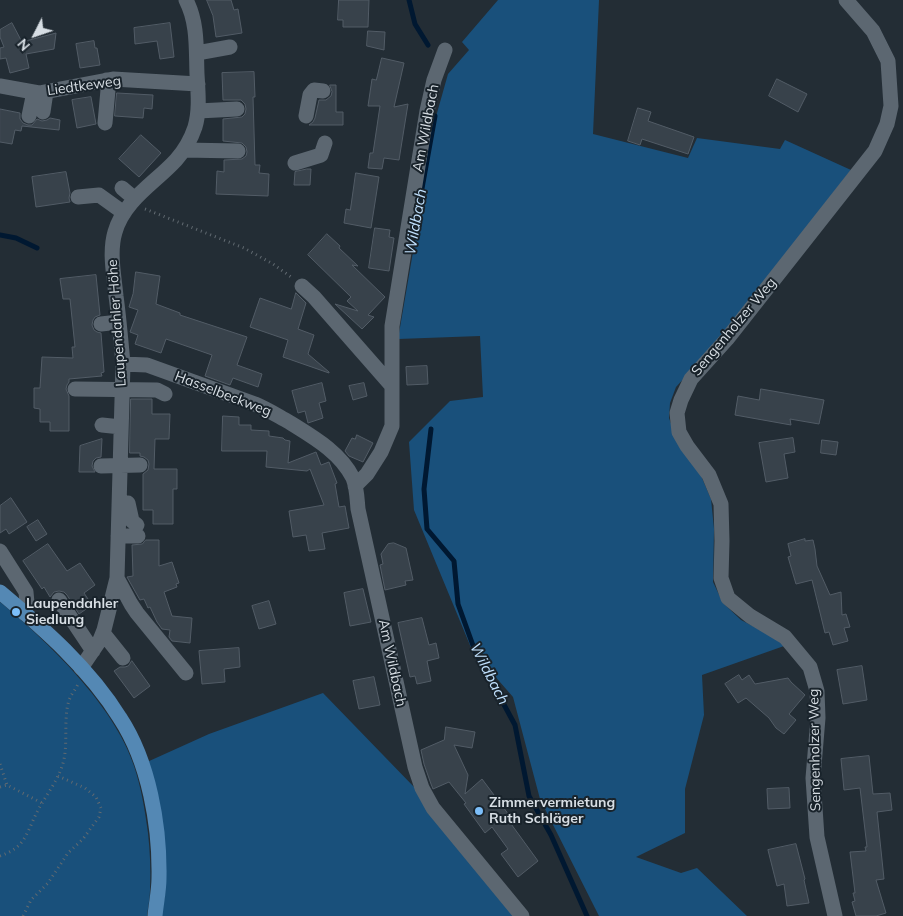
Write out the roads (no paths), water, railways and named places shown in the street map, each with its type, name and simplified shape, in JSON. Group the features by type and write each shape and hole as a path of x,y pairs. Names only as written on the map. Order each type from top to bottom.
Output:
{"main road":[{"path":"0,592 56,641 83,670 110,702 131,738 141,762 154,816 159,879 154,916"}],"street":[{"name":"Laupendahler Höhe","path":"83,670 103,633 117,578 119,504 128,471 121,427 122,389 117,355 119,322 112,253 115,230 130,205 184,150 195,128 198,84 195,24 186,0"},
{"name":"Sengenholzer Weg","path":"835,916 817,838 813,778 818,718 817,691 810,667 785,637 750,616 728,598 721,578 722,540 720,504 709,475 679,432 677,413 691,379 727,339 875,151 887,124 892,106 888,61 873,31 846,0"},
{"path":"197,53 230,47"},
{"name":"Am Wildbach","path":"445,50 434,80 427,111 392,326 392,426 381,452 367,474 355,486 360,519 408,738 422,788 433,808 522,916"},
{"name":"Liedtkeweg","path":"0,86 40,92 113,79 198,84"},
{"path":"105,123 108,90 106,80"},
{"path":"306,116 310,95 314,90 323,91"},
{"path":"36,114 40,92"},
{"path":"198,106 223,101"},
{"path":"198,106 237,109"},
{"path":"295,163 321,155 325,143"},
{"path":"184,150 238,151"},
{"path":"122,188 130,205"},
{"path":"78,197 99,195 130,205"},
{"path":"302,286 314,297 392,386"},
{"path":"101,324 119,322"},
{"name":"Hasselbeckweg","path":"117,355 268,410 319,440 330,449 349,472 355,486"},
{"path":"75,389 157,390 165,394"},
{"path":"102,425 121,427"},
{"path":"101,466 128,471"},
{"path":"118,536 138,530 132,522 128,503 119,504"},
{"path":"0,551 26,592 27,603 24,613"},
{"path":"117,578 137,613 186,673"},
{"path":"59,600 93,651"},
{"path":"103,633 123,658"}],"waterway":[{"name":"Wildbach","path":"409,0 415,24 428,45"},
{"name":"Wildbach","path":"417,216 435,116"},
{"path":"0,235 16,238 37,248"},
{"name":"Wildbach","path":"431,429 424,489 427,529 454,561 458,604 475,651 515,725 529,796 551,835 587,916"}],"place":[{"name":"Laupendahler Siedlung","path":"16,612"},
{"name":"Zimmervermietung Ruth Schläger","path":"479,811"}]}
